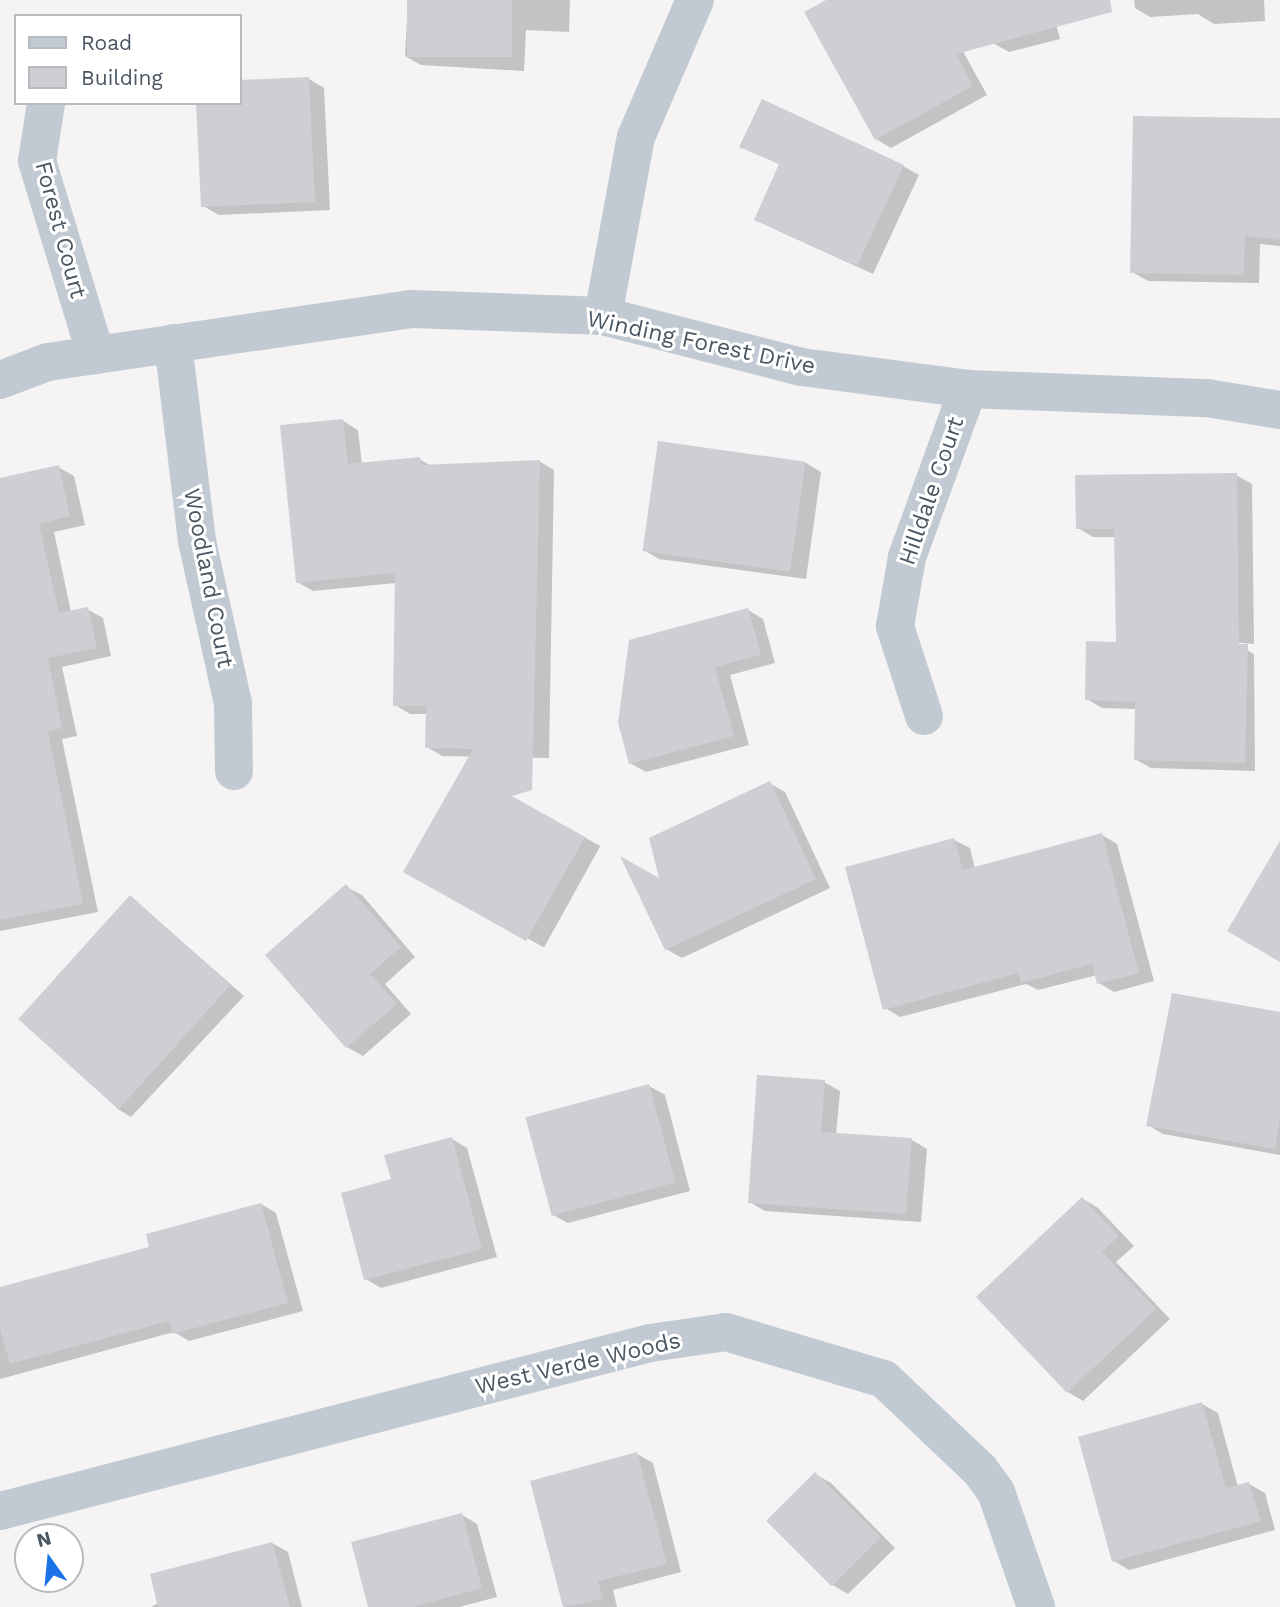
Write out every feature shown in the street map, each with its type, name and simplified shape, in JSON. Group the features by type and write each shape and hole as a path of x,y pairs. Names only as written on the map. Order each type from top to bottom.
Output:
{"street":[{"path":"603,316 636,136 695,0"},
{"name":"Forest Court","path":"46,105 37,161 96,355"},
{"name":"Winding Forest Drive","path":"0,380 48,362 412,309 603,316 802,367 968,389 1208,398 1280,411"},
{"name":"Woodland Court","path":"173,343 197,541 233,703 233,771"},
{"name":"Hilldale Court","path":"924,716 895,626 907,557 968,389"},
{"name":"West Verde Woods","path":"0,1511 650,1343 726,1332 884,1379 980,1470 996,1492 1035,1607"}],"building":[{"path":"407,0 512,0 512,57 407,57"},
{"path":"826,0 1110,0 1112,12 956,54 973,86 875,140 804,12"},
{"path":"309,77 315,202 201,207 196,105 242,105 242,80"},
{"path":"762,99 904,165 857,266 754,220 779,164 739,147"},
{"path":"1133,116 1280,118 1280,240 1245,236 1244,275 1130,273"},
{"path":"343,419 348,464 420,457 421,465 540,460 532,790 512,796 585,837 526,941 403,872 473,749 425,748 426,706 393,706 395,573 296,583 280,425"},
{"path":"658,441 806,462 790,572 643,551"},
{"path":"59,465 70,516 39,524 59,613 88,607 97,648 48,658 62,728 48,731 83,904 0,920 0,478"},
{"path":"1237,473 1239,644 1248,644 1245,763 1134,760 1135,702 1085,700 1086,641 1116,642 1114,529 1076,529 1075,475"},
{"path":"748,608 761,655 715,667 734,736 629,764 618,723 629,640"},
{"path":"770,781 816,879 665,950 620,856 659,878 649,838"},
{"path":"1102,833 1139,973 1097,984 1092,964 1021,983 1018,973 883,1010 845,867 954,838 963,870"},
{"path":"1280,841 1280,962 1227,931"},
{"path":"346,884 401,947 370,974 397,1004 346,1048 265,955"},
{"path":"130,895 230,985 119,1109 18,1019"},
{"path":"1172,993 1280,1012 1280,1117 1275,1149 1146,1126"},
{"path":"757,1075 825,1080 821,1132 912,1138 906,1214 748,1203"},
{"path":"649,1084 675,1183 552,1216 525,1117"},
{"path":"452,1137 482,1249 364,1280 341,1193 391,1179 384,1155"},
{"path":"1082,1197 1119,1236 1102,1252 1156,1309 1067,1393 976,1297"},
{"path":"261,1203 288,1303 172,1334 169,1321 10,1364 0,1328 0,1287 149,1247 146,1234"},
{"path":"1202,1402 1226,1488 1249,1482 1261,1521 1112,1562 1078,1437"},
{"path":"637,1452 667,1564 598,1581 603,1599 563,1607 530,1481"},
{"path":"815,1472 881,1538 832,1587 766,1521"},
{"path":"462,1513 482,1588 413,1607 368,1607 351,1542"},
{"path":"272,1542 290,1607 158,1607 150,1574"}]}
